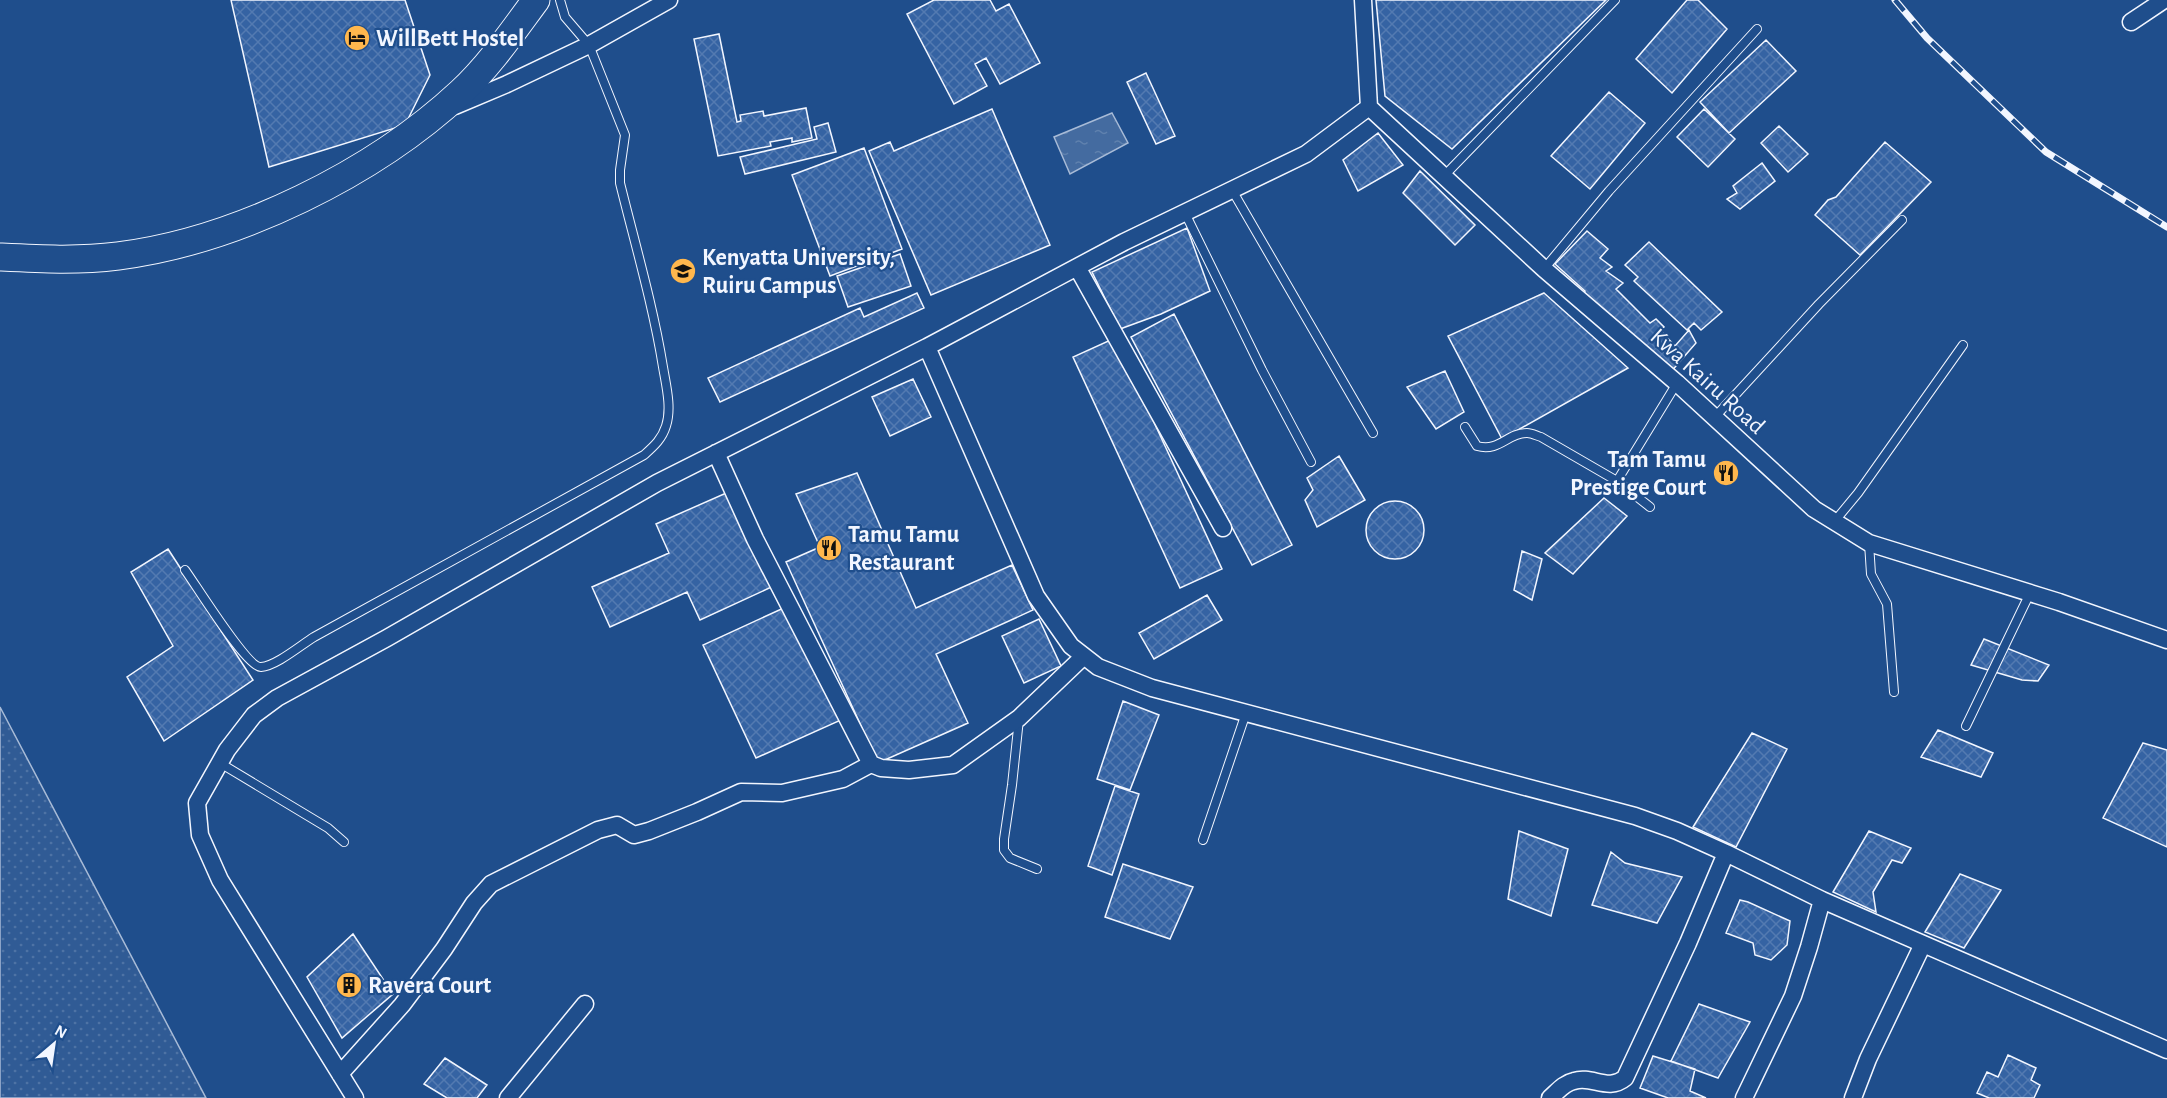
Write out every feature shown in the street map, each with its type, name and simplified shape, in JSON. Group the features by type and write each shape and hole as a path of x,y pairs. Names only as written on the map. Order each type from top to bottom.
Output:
{"main road":[{"path":"0,257 61,260 118,256 178,244 244,224 327,185 396,144 463,90 493,56 536,0"}],"street":[{"path":"435,114 507,84 589,45 669,0"},
{"path":"355,1098 220,880 200,835 197,803 220,763 254,714 277,698 387,638 657,483 927,347 1077,267 1306,153 1369,107 1363,0"},
{"path":"2131,22 2164,0"},
{"name":"Kwa Kairu Road","path":"1369,107 1544,269 1677,383 1814,509 1869,543 2031,593 2167,640"},
{"path":"1077,267 1224,528"},
{"path":"927,347 1036,596 1071,646 1098,667 1152,687 1635,816 1677,831 1822,900 2167,1050"},
{"path":"716,453 756,539 871,764 881,768 909,770 953,765 1019,718 1084,656"},
{"path":"340,1074 402,1005 444,949 474,903 491,884 598,830 617,825 634,835 696,813 741,792 782,793 843,779 871,764"},
{"path":"1550,1098 1566,1084 1576,1080 1590,1080 1610,1085 1619,1083 1625,1078 1688,943 1726,853"},
{"path":"1744,1098 1792,996 1822,900"},
{"path":"1853,1098 1868,1059 1923,944"},
{"path":"508,1098 585,1004"}],"lane":[{"path":"185,570 240,650 254,665 262,667 644,455 660,440 669,410 657,329 621,183 620,170 625,135 589,45 565,17 560,0"},
{"path":"1444,176 1615,0"},
{"path":"1544,269 1609,191 1757,29"},
{"path":"1232,190 1373,433"},
{"path":"1185,213 1262,370 1311,462"},
{"path":"1714,419 1820,304 1902,220"},
{"path":"1834,522 1858,493 1963,345"},
{"path":"1617,482 1677,383"},
{"path":"1465,427 1477,446 1487,448 1496,446 1516,435 1528,433 1541,437 1617,482 1650,507"},
{"path":"1869,543 1871,574 1887,604 1894,692"},
{"path":"1966,726 2031,593"},
{"path":"1203,840 1246,712"},
{"path":"1019,718 1004,850 1010,858 1037,869"},
{"path":"220,763 328,828 344,842"}],"shaded area":[{"path":"0,707 206,1098 0,1098"}],"water":[{"path":"1112,113 1128,143 1070,174 1054,137"}],"building":[{"path":"231,0 405,0 430,75 405,125 269,167"},
{"path":"934,0 990,0 996,11 1009,4 1040,63 1000,84 986,58 975,64 987,86 954,104 907,14"},
{"path":"1376,0 1606,0 1452,149 1385,96"},
{"path":"1687,0 1698,0 1727,29 1672,93 1636,59"},
{"path":"719,34 737,122 741,121 740,115 763,111 764,116 806,108 812,138 792,142 792,138 770,142 771,146 718,156 694,39"},
{"path":"1766,40 1796,71 1729,133 1700,102"},
{"path":"1146,73 1175,136 1156,144 1127,82"},
{"path":"1609,92 1645,123 1590,189 1551,156"},
{"path":"992,109 1050,245 931,295 869,151 890,142 894,151"},
{"path":"1704,109 1735,139 1708,167 1677,137"},
{"path":"828,123 836,152 745,174 740,157 817,139 814,127"},
{"path":"1779,126 1808,154 1788,172 1761,143"},
{"path":"1378,133 1403,165 1358,191 1343,160"},
{"path":"1885,142 1931,182 1860,255 1815,215 1828,200 1836,197"},
{"path":"864,148 902,249 830,276 792,175"},
{"path":"1762,163 1775,181 1740,209 1727,199 1737,193 1733,186"},
{"path":"1420,171 1475,225 1455,245 1403,193"},
{"path":"1187,228 1210,291 1161,314 1120,329 1092,272"},
{"path":"1587,231 1608,249 1600,258 1612,267 1606,271 1623,283 1616,289 1650,323 1656,319 1664,327 1660,330 1675,346 1689,330 1696,343 1670,373 1582,295 1585,291 1555,264"},
{"path":"1649,242 1722,312 1701,330 1694,323 1687,330 1634,281 1638,277 1625,265"},
{"path":"900,254 911,286 848,307 837,276"},
{"path":"917,293 924,308 720,402 708,378 860,308 864,317"},
{"path":"1544,293 1628,368 1502,439 1448,336"},
{"path":"1174,314 1292,545 1252,565 1131,337"},
{"path":"1115,338 1222,569 1180,588 1073,357"},
{"path":"1445,371 1464,412 1436,429 1407,387"},
{"path":"913,379 931,417 890,436 872,397"},
{"path":"1339,456 1365,500 1317,527 1305,500 1313,490 1307,478"},
{"path":"857,473 916,608 1012,565 1033,610 936,654 968,723 878,763 786,562 820,547 796,494"},
{"path":"733,490 776,585 700,620 687,592 610,627 592,587 669,553 656,524"},
{"path":"1604,498 1627,516 1573,574 1545,553"},
{"path":"1389,501 1401,501 1411,505 1420,514 1424,536 1416,551 1401,559 1389,559 1379,555 1370,546 1366,536 1366,524 1370,514 1379,505"},
{"path":"168,549 253,680 164,741 127,677 173,646 131,572"},
{"path":"1522,551 1542,559 1532,600 1514,590"},
{"path":"1207,595 1222,620 1154,659 1139,633"},
{"path":"788,606 841,720 756,758 703,645"},
{"path":"1039,619 1061,666 1024,683 1002,636"},
{"path":"1984,639 2049,665 2038,681 2022,680 1971,665"},
{"path":"1123,701 1159,715 1130,790 1097,779"},
{"path":"1938,730 1993,753 1981,777 1921,757"},
{"path":"1752,733 1787,749 1736,847 1693,827"},
{"path":"2143,743 2167,750 2167,847 2103,818"},
{"path":"1115,786 1139,794 1112,875 1088,866"},
{"path":"1519,831 1568,849 1551,916 1508,899"},
{"path":"1869,831 1911,848 1902,863 1892,860 1873,892 1876,912 1833,892"},
{"path":"1611,852 1625,863 1682,877 1657,923 1592,905"},
{"path":"1123,864 1193,887 1170,939 1105,917"},
{"path":"1960,874 2001,890 1964,948 1925,932"},
{"path":"1740,900 1790,921 1787,945 1771,960 1755,955 1753,943 1726,933"},
{"name":"Ravera Court","path":"353,934 393,994 342,1038 307,977"},
{"path":"1699,1004 1750,1022 1718,1078 1671,1061"},
{"path":"2008,1055 2036,1068 2031,1080 2040,1085 2034,1098 1989,1098 1977,1093 1987,1072 1998,1077"},
{"path":"1653,1056 1695,1069 1690,1091 1706,1098 1668,1098 1640,1088"},
{"path":"445,1058 487,1085 477,1098 447,1098 424,1084"}],"railway":[{"path":"1895,0 1927,38 2046,152 2167,227"}],"place":[{"name":"WillBett Hostel","path":"357,38"},
{"name":"Kenyatta University, Ruiru Campus","path":"683,271"},
{"name":"Tam Tamu Prestige Court","path":"1726,473"},
{"name":"Tamu Tamu Restaurant","path":"829,548"},
{"name":"Ravera Court","path":"349,985"}]}
